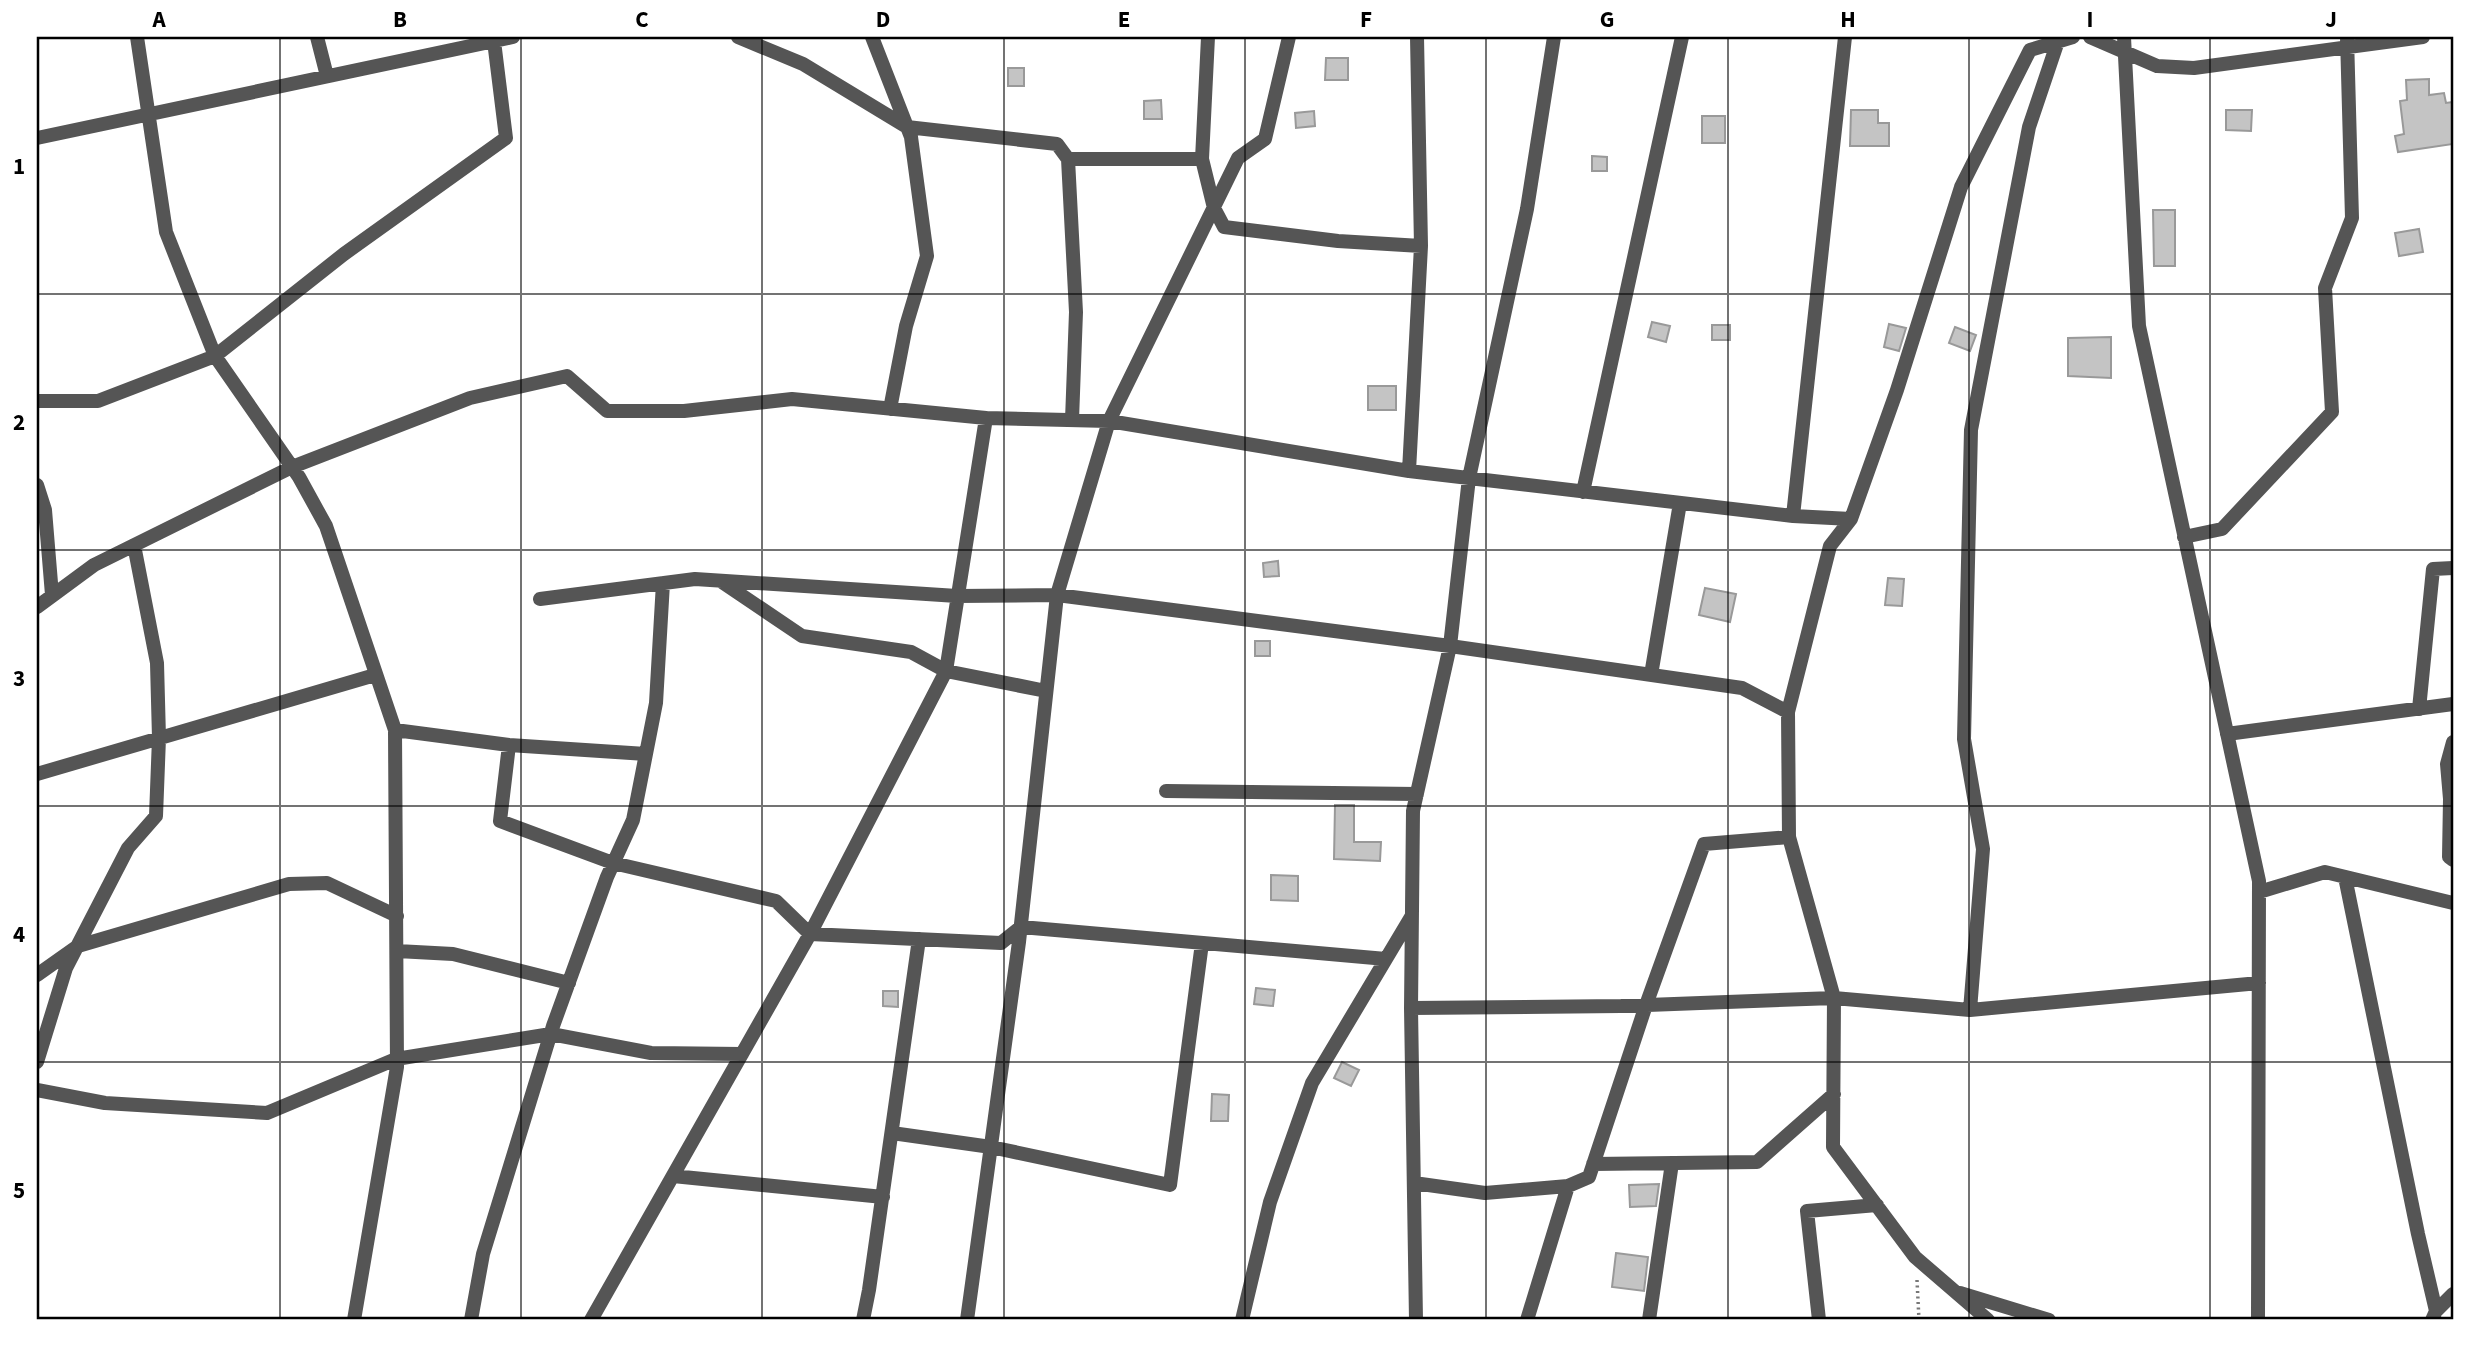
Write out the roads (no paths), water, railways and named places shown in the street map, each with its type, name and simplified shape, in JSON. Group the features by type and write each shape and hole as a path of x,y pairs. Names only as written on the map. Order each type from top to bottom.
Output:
{"street":[{"path":"137,37 166,232 215,356 292,467 326,526 395,730 396,1059 354,1320"},
{"path":"317,37 327,76"},
{"path":"37,138 513,37"},
{"path":"738,37 803,64 907,127 1057,144 1068,159 1076,312 1072,420"},
{"path":"872,37 911,138 927,256 906,327 891,409"},
{"path":"1208,37 1202,159 1213,208 1224,227 1338,241 1422,246"},
{"path":"967,1320 1021,927 1057,595 1109,421 1238,158 1265,139 1289,37"},
{"path":"1409,471 1422,246 1417,37"},
{"path":"1416,1320 1411,1008 1413,811 1450,646 1469,478 1527,209 1554,37"},
{"path":"1583,492 1682,37"},
{"path":"1793,516 1845,37"},
{"path":"2090,37 2157,66 2194,68 2348,41 2423,37"},
{"path":"2124,37 2139,326 2259,881 2258,1320"},
{"path":"1988,1320 1915,1257 1833,1147 1834,998 1789,837 1788,712 1830,546 1851,519 1897,390 1961,187 2030,50 2065,39"},
{"path":"1970,1010 1983,849 1964,739 1971,430 2029,127 2065,39"},
{"path":"37,401 98,401 215,356 344,254 506,138 494,41"},
{"path":"2184,537 2222,529 2332,412 2325,289 2352,218 2348,41"},
{"path":"1068,159 1202,159"},
{"path":"37,607 94,565 292,467 470,398 567,376 607,411 684,411 792,398 986,418 1109,421 1409,471 1793,516 1851,519"},
{"path":"591,1320 810,934 946,671 986,418"},
{"path":"37,485 45,510 52,595"},
{"path":"1651,675 1680,503"},
{"path":"37,1062 66,968 128,848 156,816 159,738 157,663 134,545"},
{"path":"2419,709 2433,569 2453,568"},
{"path":"540,599 695,579 957,596 1057,595 1450,646 1742,688 1788,712"},
{"path":"721,581 802,636 911,652 946,671 1046,691"},
{"path":"471,1320 483,1254 551,1034 613,863 633,820 656,703 663,583"},
{"path":"37,774 375,675"},
{"path":"2227,734 2453,704"},
{"path":"395,730 509,745 646,754"},
{"path":"2453,742 2447,764 2452,799 2449,857 2453,860"},
{"path":"509,745 500,821 613,863 776,901 810,934 1001,943 1021,927 1386,959"},
{"path":"1166,791 1417,794"},
{"path":"1414,1183 1485,1194 1568,1186 1589,1177 1646,1005 1704,844 1789,837"},
{"path":"2259,892 2325,872 2453,903"},
{"path":"2345,877 2434,1316"},
{"path":"37,975 78,946 289,884 327,883 397,916"},
{"path":"1242,1320 1270,1202 1312,1083 1412,915"},
{"path":"863,1320 919,939"},
{"path":"892,1133 991,1147 1170,1185 1202,943"},
{"path":"397,951 453,954 569,983"},
{"path":"1411,1008 1646,1005 1834,998 1970,1010 2259,984"},
{"path":"37,1090 105,1103 267,1113 396,1059 551,1034 651,1053 743,1054"},
{"path":"1593,1164 1757,1161 1834,1094"},
{"path":"1649,1320 1672,1163"},
{"path":"673,1176 883,1197"},
{"path":"1527,1320 1568,1186"},
{"path":"1819,1320 1807,1211 1877,1206"},
{"path":"1954,1291 2049,1320"},
{"path":"2434,1316 2453,1294"}]}
